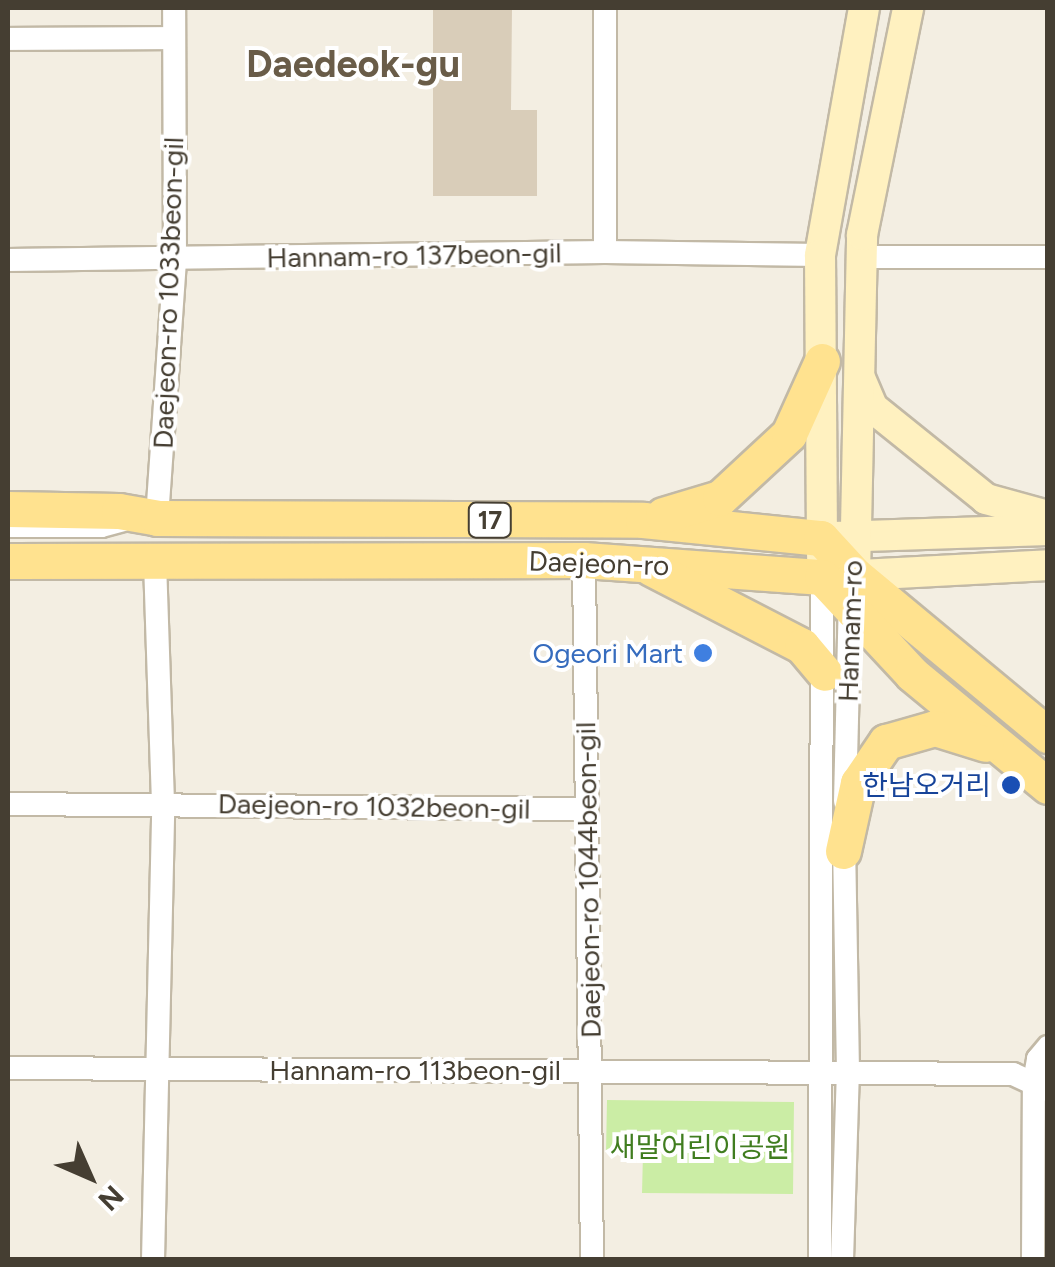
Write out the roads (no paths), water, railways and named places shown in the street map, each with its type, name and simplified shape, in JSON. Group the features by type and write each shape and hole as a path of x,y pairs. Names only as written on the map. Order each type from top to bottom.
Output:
{"main road":[{"name":"Hannam-ro","path":"837,536 822,360 820,256 864,8"},
{"name":"Hannam-ro","path":"837,536 858,372 861,257 908,8"},
{"path":"643,520 720,498 788,434 822,360"},
{"path":"858,372 873,408 986,500 1048,516"},
{"name":"Daejeon-ro","path":"8,509 120,511 158,518 643,520 837,536"},
{"path":"1048,530 837,536 842,585 912,674 1048,786"},
{"name":"Daejeon-ro","path":"8,561 637,561 842,585"},
{"path":"637,561 802,646 824,673"},
{"path":"842,585 1048,566"},
{"path":"842,585 1048,735"},
{"path":"844,850 858,783 886,742 935,728 1003,750"}],"street":[{"name":"Daejeon-ro 1033beon-gil","path":"158,518 176,260 174,8"},
{"path":"605,8 605,252"},
{"path":"8,39 174,38"},
{"name":"Hannam-ro 137beon-gil","path":"8,260 605,252 820,256"},
{"path":"861,257 1048,257"},
{"name":"Daejeon-ro 1044beon-gil","path":"584,560 592,1260"},
{"path":"153,1260 163,803 155,563"},
{"name":"Hannam-ro","path":"820,1260 824,673 842,585"},
{"name":"Hannam-ro","path":"842,585 848,1072 842,1260"},
{"name":"Daejeon-ro 1032beon-gil","path":"8,804 586,809"},
{"path":"1033,1260 1041,1086 1038,1059 1048,1047"},
{"name":"Hannam-ro 113beon-gil","path":"8,1068 1012,1074 1041,1086"}],"lane":[{"path":"8,531 102,530 158,518"}],"place":[{"name":"Ogeori Mart","path":"703,653"},
{"name":"한남오거리","path":"1011,785"}],"district":[{"name":"Daedeok-gu","path":"353,65"}],"park label":[{"name":"새말어린이공원","path":"700,1147"}]}
